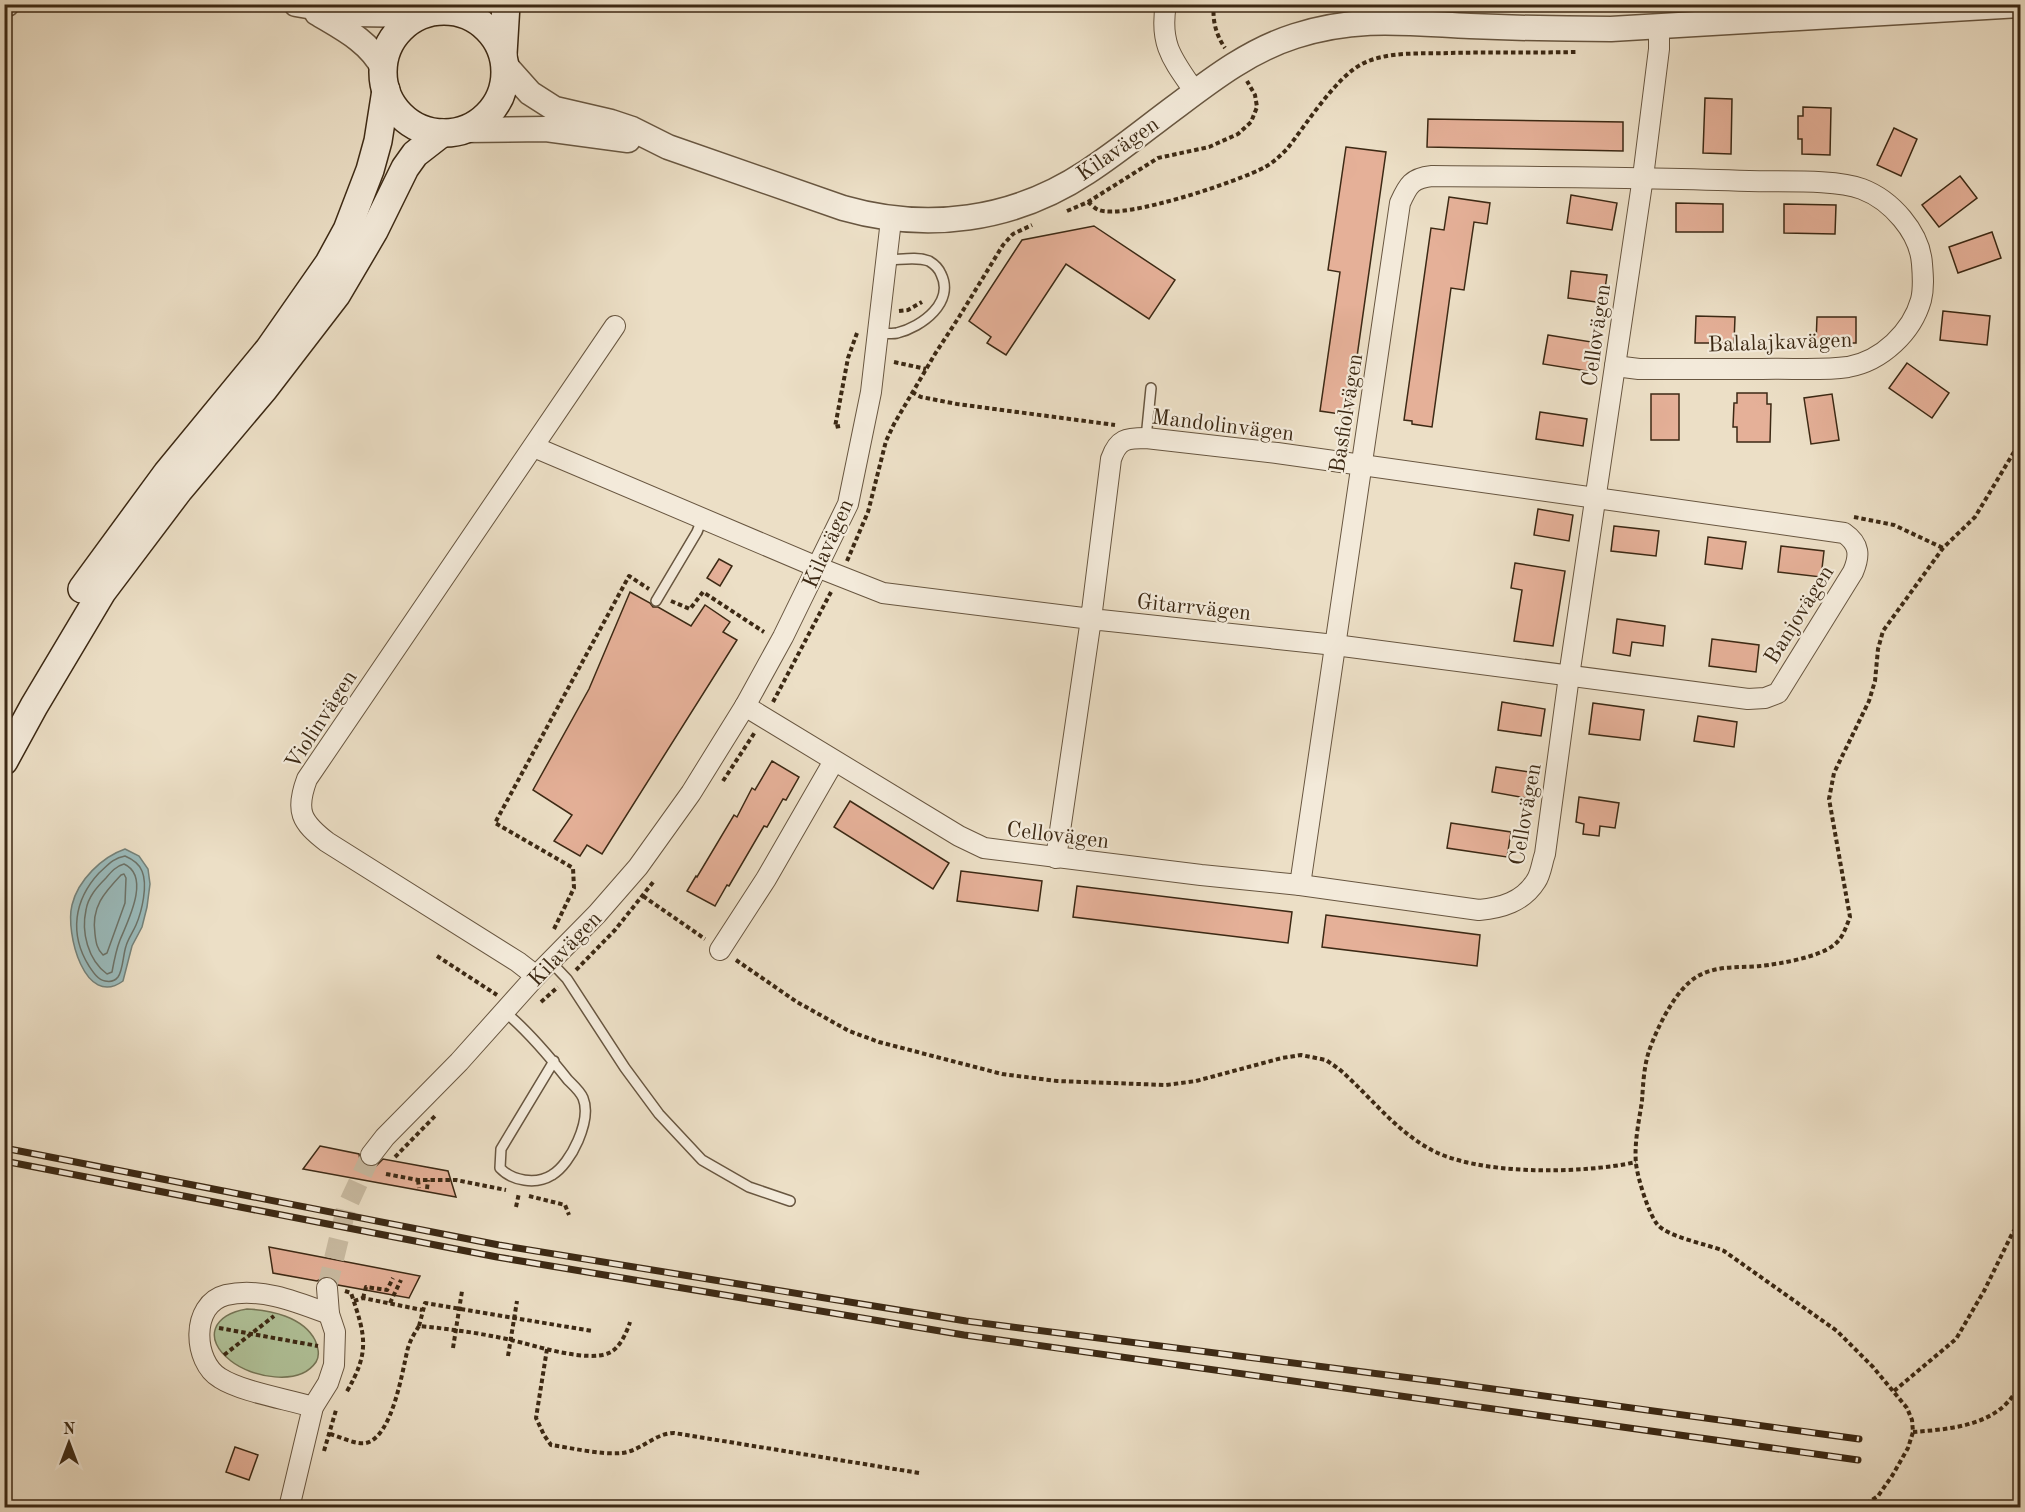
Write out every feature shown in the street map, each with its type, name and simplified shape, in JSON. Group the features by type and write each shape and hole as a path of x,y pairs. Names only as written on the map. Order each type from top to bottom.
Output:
{"main road":[{"path":"4,760 102,592 179,490 264,389 337,294 374,231 405,168 415,154 452,131 481,121 495,105 504,86 506,4"},
{"path":"4,724 86,582 167,473 269,349 329,263 347,230 370,170 378,141 387,51 395,36 407,23 438,10 469,16 484,25 496,38 504,60"},
{"path":"385,79 394,107 407,120 423,129 452,131"}],"street":[{"path":"1166,4 1163,21 1165,42 1172,59 1195,92"},
{"name":"Kilavägen","path":"371,1155 502,1004 536,975 597,914 638,867 691,793 745,706 848,504 867,410 879,333 891,220 918,222 960,219 998,212 1041,196 1086,173 1243,58 1292,37 1334,26 1378,21 1545,29 1611,29 2020,5"},
{"path":"302,6 352,14 438,10"},
{"path":"302,6 360,40 371,49 385,79"},
{"name":"Cellovägen","path":"745,706 959,836 984,848 1300,885 1479,910 1500,908 1520,898 1536,881 1545,854 1643,177 1659,49 1659,27"},
{"path":"504,60 530,93 555,109 611,122 632,129 668,147 843,208 891,220"},
{"path":"452,131 516,129 570,131 668,147"},
{"name":"Basfiolvägen","path":"1300,885 1400,202 1411,183 1419,177 1643,177"},
{"name":"Balalajkavägen","path":"1615,366 1639,369 1848,367 1867,361 1886,350 1897,340 1914,319 1921,298 1922,257 1912,233 1896,212 1876,195 1843,184 1643,177"},
{"name":"Violinvägen","path":"536,975 327,842 309,828 303,819 300,804 306,779 615,326"},
{"name":"Mandolinvägen","path":"1056,858 1091,619 1111,459 1120,442 1146,438 1595,499"},
{"path":"534,447 817,567"},
{"name":"Banjovägen","path":"1569,676 1748,699 1765,698 1778,693 1853,573 1858,560 1858,549 1852,538 1844,533 1595,499"},
{"name":"Gitarrvägen","path":"817,567 883,593 1091,619 1335,645 1569,676"},
{"path":"720,950 766,879 834,761"},
{"path":"289,1508 313,1407 328,1383 334,1365 335,1332 329,1314 327,1288"},
{"path":"313,1407 249,1390 219,1378 206,1363 199,1344 199,1324 209,1306 223,1296 239,1293 262,1294 294,1301 329,1314"}],"lane":[{"path":"879,333 895,334 909,329 930,316 940,304 945,291 944,280 939,270 931,262 920,258 887,260"},
{"path":"1146,438 1151,388"},
{"path":"657,598 698,532 702,519"},
{"path":"550,961 567,979 625,1068 659,1114 702,1160 749,1187 790,1201"},
{"path":"502,1004 554,1061 583,1097 585,1109 585,1123 564,1164 552,1175 539,1180 507,1175 500,1168 501,1149 554,1061"}],"path":[{"path":"1214,4 1216,30 1228,51"},
{"path":"1088,202 1099,211 1143,208 1242,177 1263,168 1287,149 1340,82 1361,64 1383,57 1416,54 1580,52"},
{"path":"894,362 926,369"},
{"path":"1860,1508 1878,1496 1908,1448 1913,1432 1912,1420 1907,1408 1854,1346 1837,1331 1724,1251 1671,1234 1658,1225 1641,1186 1636,1162 1636,1144 1648,1053 1681,989 1698,976 1731,966 1760,966 1820,953 1834,945 1843,935 1850,917 1830,807 1830,785 1834,772 1869,701 1875,681 1878,649 1883,631 1943,548 1975,517 2020,442"},
{"path":"622,572 657,598 690,609 703,592 779,643"},
{"path":"573,868 495,823 629,576"},
{"path":"643,896 796,1002 849,1031 879,1042 1002,1074 1057,1081 1166,1085 1196,1081 1282,1058 1314,1057 1326,1060 1339,1069 1408,1135 1429,1149 1449,1158 1478,1166 1539,1170 1577,1170 1636,1162"},
{"path":"437,956 502,1004"},
{"path":"386,1174 418,1180 456,1180 519,1193 565,1205 568,1215"},
{"path":"516,1207 521,1179"},
{"path":"418,1180 418,1188"},
{"path":"427,1189 428,1180"},
{"path":"1894,1391 1956,1339 2020,1223"},
{"path":"363,1298 366,1287 387,1290 393,1278"},
{"path":"390,1303 401,1280"},
{"path":"453,1348 462,1291"},
{"path":"354,1302 363,1298 422,1310"},
{"path":"508,1356 517,1301"},
{"path":"330,1434 359,1443 369,1443 375,1438 394,1405 407,1351 419,1326 424,1303 592,1331"},
{"path":"419,1326 456,1330 591,1356 612,1352 620,1344 630,1322"},
{"path":"215,1327 364,1351"},
{"path":"547,1349 536,1418 551,1445 622,1453 638,1449 661,1435 674,1432 920,1473"},
{"path":"1913,1432 1942,1430 1976,1423 1999,1411 2018,1389 2020,1382"}],"green space":[{"path":"247,1309 286,1316 303,1326 310,1332 318,1348 316,1362 308,1370 298,1375 275,1377 250,1371 231,1361 216,1344 215,1329 226,1316"}],"water":[{"path":"125,849 139,856 148,869 150,884 142,927 132,946 123,981 110,987 98,985 88,977 81,964 72,933 72,905 85,878 108,858"}],"building":[{"path":"1705,98 1732,99 1731,154 1703,153"},
{"path":"1803,107 1831,108 1830,155 1802,154 1802,139 1798,139 1798,116 1803,116"},
{"path":"1428,119 1623,122 1623,151 1427,147"},
{"path":"1894,128 1917,139 1901,176 1877,165"},
{"path":"1346,147 1386,152 1349,413 1340,411 1340,414 1320,411 1340,272 1328,270"},
{"path":"1960,176 1977,198 1939,227 1922,205"},
{"path":"1571,195 1617,203 1612,230 1567,223"},
{"path":"1449,197 1490,203 1487,224 1474,222 1464,290 1451,288 1432,427 1412,424 1412,421 1404,420 1431,228 1444,230"},
{"path":"1676,203 1723,204 1723,232 1676,232"},
{"path":"1784,204 1836,205 1835,234 1784,233"},
{"path":"1094,226 1175,280 1149,319 1066,264 1006,355 987,343 991,337 969,321 1022,240"},
{"path":"1992,232 2001,258 1958,273 1949,247"},
{"path":"1571,271 1607,275 1603,303 1568,298"},
{"path":"1943,311 1990,316 1987,345 1940,340"},
{"path":"1696,316 1735,317 1734,343 1695,343"},
{"path":"1817,317 1856,317 1856,343 1816,343"},
{"path":"1548,335 1598,343 1593,372 1543,364"},
{"path":"1907,363 1949,393 1932,418 1889,388"},
{"path":"1737,393 1767,393 1767,404 1771,404 1770,442 1737,442 1737,427 1733,427 1734,403 1737,403"},
{"path":"1651,394 1679,394 1679,440 1651,440"},
{"path":"1832,394 1839,440 1811,444 1804,398"},
{"path":"1540,412 1587,419 1583,446 1536,439"},
{"path":"1538,509 1573,515 1569,541 1534,535"},
{"path":"1614,526 1659,531 1656,556 1611,551"},
{"path":"1708,537 1746,542 1742,569 1705,564"},
{"path":"1781,546 1824,551 1821,577 1778,572"},
{"path":"719,559 732,566 720,586 707,578"},
{"path":"1515,563 1565,571 1553,646 1514,641 1522,590 1511,588"},
{"path":"630,592 653,607 658,607 691,626 705,605 730,622 723,632 737,640 602,854 587,845 580,856 554,841 572,815 533,790 589,689"},
{"path":"1617,619 1665,626 1663,646 1632,642 1630,656 1613,653"},
{"path":"1712,639 1759,645 1756,672 1709,666"},
{"path":"1502,702 1545,709 1541,736 1498,730"},
{"path":"1593,703 1644,710 1640,740 1589,734"},
{"path":"1698,716 1737,722 1734,747 1694,741"},
{"path":"772,761 799,777 767,827 764,826 715,906 687,891 734,815 737,817 752,788 755,790"},
{"path":"1496,767 1536,773 1532,799 1492,792"},
{"path":"1579,797 1619,803 1615,828 1600,826 1599,836 1583,834 1584,824 1576,822"},
{"path":"850,801 949,863 933,889 834,827"},
{"path":"1451,823 1511,832 1507,857 1447,848"},
{"path":"961,871 1042,881 1038,911 957,901"},
{"path":"1077,886 1292,912 1288,943 1073,917"},
{"path":"1326,915 1480,935 1477,966 1322,947"},
{"path":"320,1146 359,1154 360,1160 369,1167 376,1166 383,1159 448,1171 456,1197 303,1169"},
{"path":"269,1247 420,1276 409,1298 338,1285 333,1278 327,1276 317,1281 273,1273"},
{"path":"235,1447 258,1455 249,1480 226,1472"}],"tunnel":[{"path":"327,1288 346,1209 371,1155"}],"railway":[{"path":"4,1148 499,1245 966,1321 1442,1382 1859,1439"},
{"path":"4,1161 497,1257 964,1335 1858,1460"}]}
